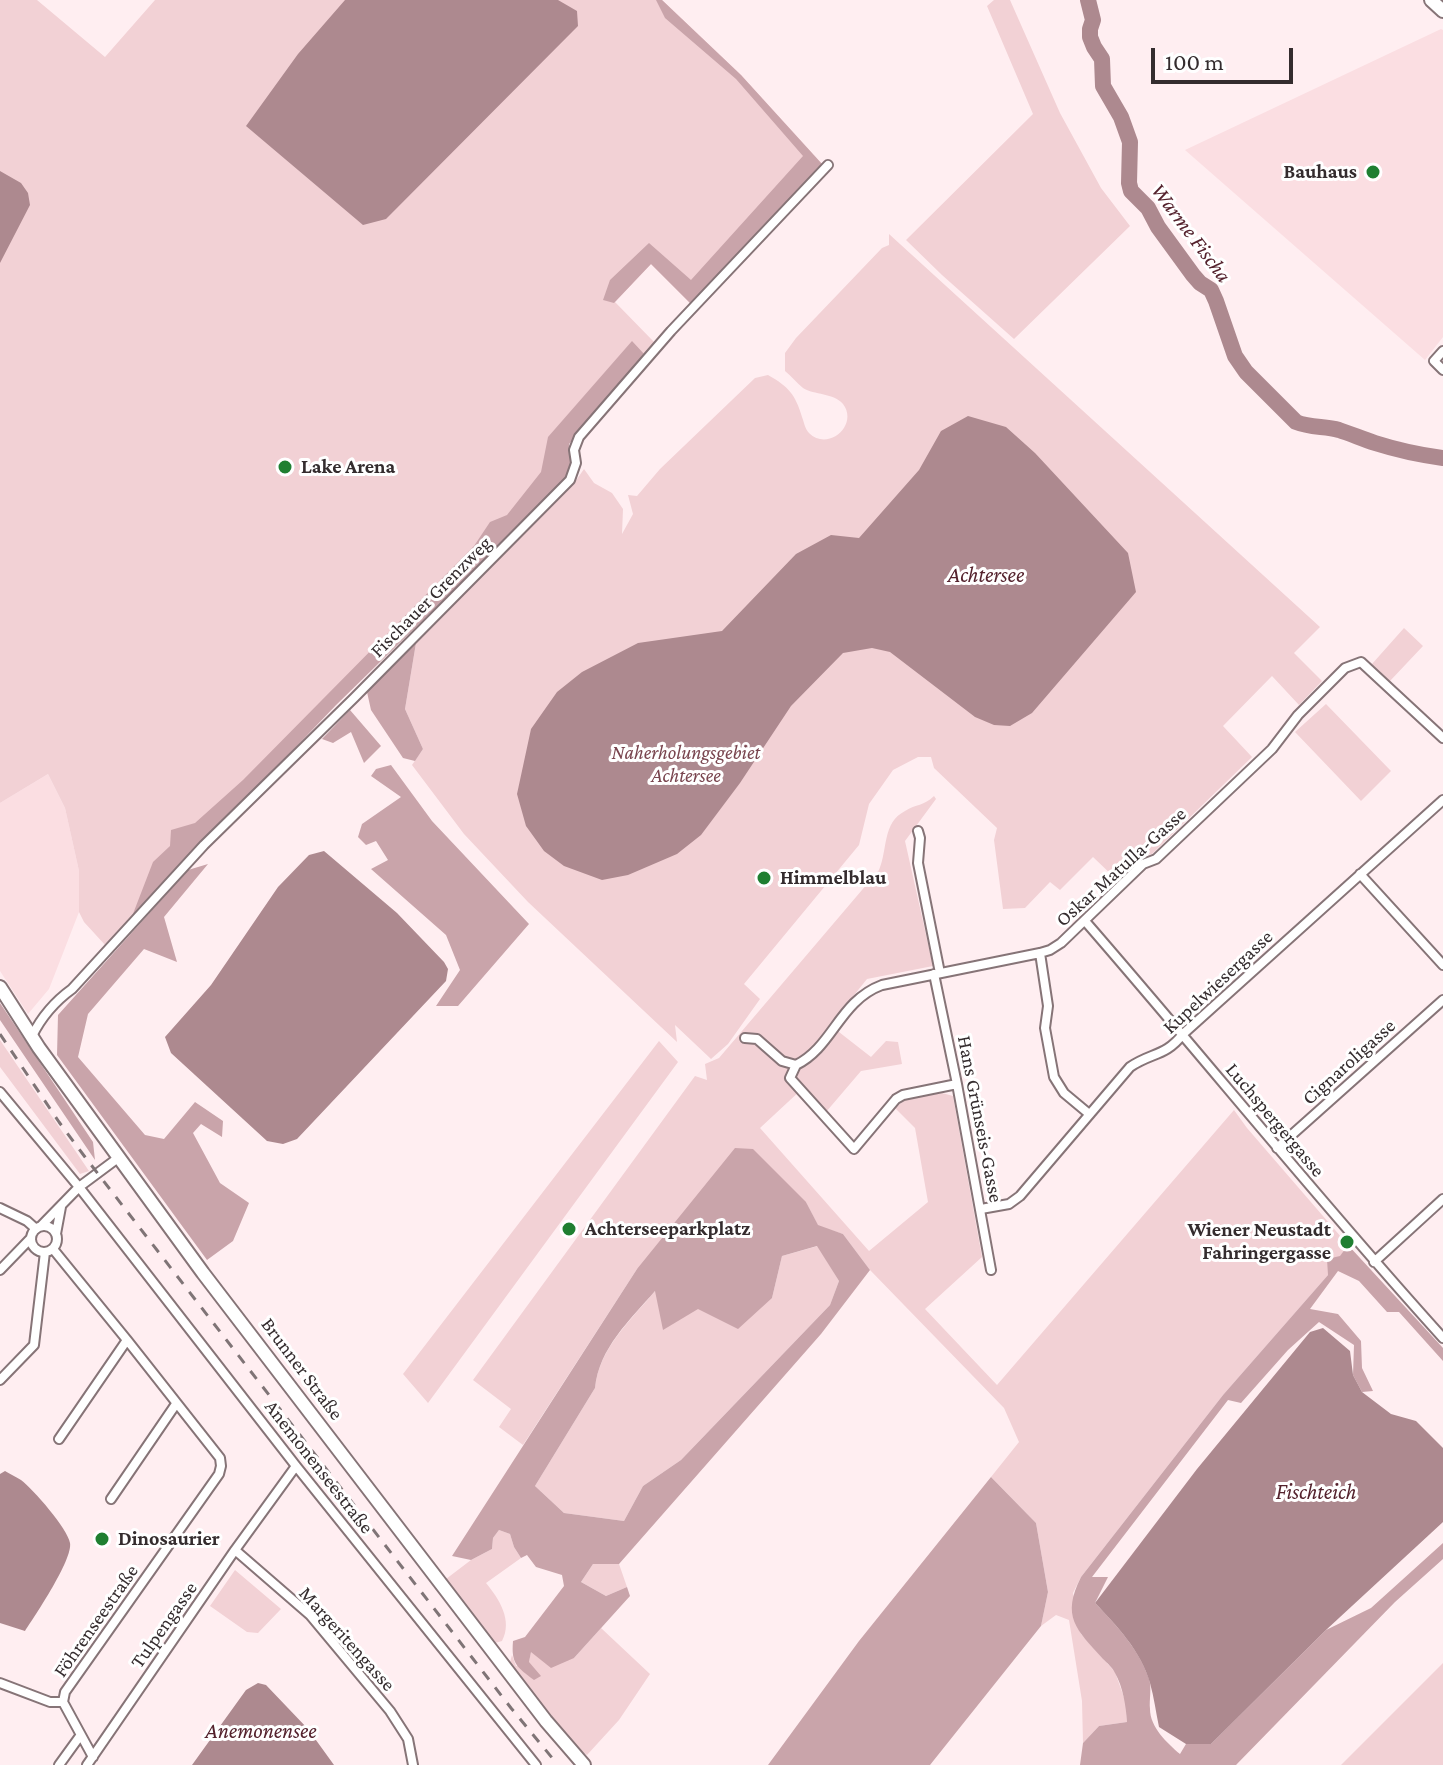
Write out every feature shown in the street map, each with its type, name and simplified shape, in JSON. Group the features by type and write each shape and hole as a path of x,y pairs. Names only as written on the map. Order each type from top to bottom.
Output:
{"main road":[{"path":"1431,0 1443,11"},
{"name":"Brunner Straße","path":"0,987 118,1158 536,1708 584,1765"}],"street":[{"name":"Fischauer Grenzweg","path":"32,1036 56,1000 72,989 204,845 570,480 579,437 671,331 828,165"},
{"path":"1443,351 1434,361 1443,370"},
{"name":"Oskar Matulla-Gasse","path":"957,1084 896,1099 854,1149 790,1078 796,1065 809,1059 855,1001 870,990 1040,953 1061,943 1143,864 1156,859 1272,749 1298,715 1345,668 1361,662 1443,738"},
{"name":"Kupelwiesergasse","path":"981,1209 1009,1204 1020,1196 1130,1067 1175,1044 1443,800"},
{"name":"Hans Grünseis-Gasse","path":"918,831 918,863 991,1270"},
{"path":"1360,874 1443,965"},
{"name":"Luchspergergasse","path":"1085,921 1374,1262 1443,1338"},
{"path":"1040,953 1048,1006 1045,1028 1054,1077 1064,1093 1088,1113"},
{"name":"Cignaroligasse","path":"1277,1148 1443,1000"},
{"path":"745,1038 757,1039 782,1061 796,1065"},
{"name":"Anemonenseestraße","path":"0,1092 79,1187 296,1466 536,1765"},
{"path":"0,1270 79,1187 118,1158"},
{"path":"1374,1262 1443,1199"},
{"path":"0,1380 34,1345 49,1250 57,1242 62,1206"},
{"path":"0,1208 27,1221 36,1231"},
{"path":"36,1231 48,1227 56,1234"},
{"path":"36,1231 32,1243 37,1250 49,1250"},
{"name":"Föhrenseestraße","path":"49,1250 127,1340 220,1458 221,1466 219,1474 65,1692 63,1702 90,1761"},
{"path":"59,1439 127,1340"},
{"path":"111,1499 176,1404"},
{"name":"Tulpengasse","path":"90,1761 296,1466"},
{"name":"Margeritengasse","path":"235,1550 310,1615 390,1711 408,1739 413,1765"},
{"name":"Föhrenseestraße","path":"0,1683 50,1702 63,1702"},
{"path":"59,1765 80,1736"}],"shaded area":[{"path":"656,0 662,0 741,75 822,164 693,306 651,264 614,303 603,300 610,280 649,243 691,280 803,156 736,79 665,18"},
{"path":"1441,29 1443,337 1425,360 1185,150"},
{"path":"632,341 645,355 569,444 572,457 569,477 336,705 131,919 153,862 170,846 171,830 195,823 243,780 474,546 490,522 507,515 541,472 548,437"},
{"path":"416,643 405,709 423,749 415,761 403,758 371,710 367,692"},
{"path":"350,710 381,746 364,763 351,732 333,743 322,739"},
{"path":"391,765 432,821 529,924 458,1006 436,1006 460,970 446,935 371,869 388,860 376,841 366,845 358,837 362,824 401,797 371,776 376,769"},
{"path":"48,774 65,808 79,871 79,912 49,989 28,1014 0,971 0,803"},
{"path":"208,864 164,917 177,962 144,949 88,1014 78,1057 145,1135 164,1139 195,1102 223,1121 222,1137 201,1124 193,1133 220,1183 249,1203 233,1241 207,1260 57,1055 58,1015 188,870"},
{"path":"0,1003 93,1142 95,1160 0,1020"},
{"path":"735,1148 753,1149 806,1202 818,1225 843,1234 870,1270 821,1334 619,1564 593,1564 581,1582 606,1596 627,1587 630,1596 574,1658 551,1668 531,1652 529,1662 541,1676 534,1680 516,1664 513,1641 525,1637 564,1586 562,1575 536,1567 527,1555 521,1558 510,1534 499,1530 493,1538 492,1549 471,1560 452,1556 637,1269","holes":["817,1246 839,1281 830,1305 681,1460 643,1486 624,1521 564,1513 535,1486 595,1388 609,1347 655,1291 663,1330 698,1309 738,1329 772,1298 782,1256"]},
{"path":"1348,1245 1443,1348 1443,1361 1399,1312 1387,1312 1359,1281 1338,1271 1310,1309 1338,1314 1361,1341 1362,1368 1373,1391 1362,1392 1353,1375 1354,1345 1319,1322 1288,1350 1241,1403 1228,1400 1092,1577 1108,1577 1095,1603 1119,1629 1145,1668 1150,1683 1153,1722 1165,1740 1180,1754 1186,1744 1211,1744 1326,1630 1371,1608 1443,1543 1443,1559 1395,1602 1236,1765 1080,1765 1083,1743 1099,1726 1127,1722 1118,1678 1074,1622 1072,1602 1081,1577 1223,1395 1328,1275 1327,1259 1340,1256"},
{"path":"991,1477 1036,1523 1048,1592 1041,1626 930,1765 768,1765 859,1641"}],"green space":[{"name":"Lake Arena","path":"0,0 37,0 105,57 155,0 662,0 741,75 822,164 693,306 651,264 615,302 655,343 569,444 572,457 569,477 336,705 106,946 79,912 79,871 65,808 48,774 0,803"},
{"path":"994,0 1010,0 1060,113 1101,188 1130,226 1014,339 906,240 1033,114 987,6"},
{"name":"Naherholungsgebiet Achtersee","path":"889,234 1320,627 1294,653 1322,681 1299,705 1272,676 1223,726 1252,757 1152,854 1141,856 1116,879 1093,857 1060,890 1050,882 1025,908 1003,909 994,840 997,828 934,768 931,757 918,757 893,770 869,804 859,845 744,984 760,999 728,1044 711,1059 675,1025 677,1042 528,902 464,834 412,765 423,749 405,709 416,643 584,469 594,483 612,493 623,509 622,534 633,514 628,495 637,496 660,469 755,378 768,375 786,387 797,402 809,433 825,439 839,434 847,420 843,404 801,386 785,371 785,353 882,248 889,245"},
{"path":"1404,628 1423,646 1390,681 1372,664"},
{"path":"1326,704 1391,771 1361,801 1295,732"},
{"path":"934,796 936,799 905,841 933,966 867,979 830,1025 871,1057 886,1041 898,1042 902,1064 861,1071 826,1112 802,1089 760,1128 869,1251 928,1202 915,1128 895,1108 906,1099 942,1093 953,1096 982,1257 925,1309 997,1385 1234,1110 1348,1245 1328,1275 1223,1395 1081,1577 1073,1593 1081,1634 1115,1672 1126,1703 1127,1722 1099,1726 1083,1743 1082,1701 1069,1620 1056,1615 1041,1626 1048,1592 1036,1523 991,1477 1019,1442 1004,1408 870,1270 843,1234 818,1226 806,1202 637,1269 523,1445 499,1427 511,1409 473,1380 695,1076 707,1080 705,1064 719,1058 879,870 892,822 905,811"},
{"path":"0,1040 89,1171 80,1174 0,1067"},
{"path":"659,1041 678,1062 428,1403 403,1374"},
{"path":"818,1246 839,1281 830,1305 681,1460 643,1486 624,1521 564,1513 535,1486 595,1388 609,1347 656,1290 698,1309 772,1298 782,1256"},
{"path":"499,1530 510,1534 521,1558 486,1583 500,1603 505,1618 502,1641 495,1643 488,1640 446,1579 492,1549 493,1538"},
{"path":"593,1564 619,1564 627,1587 606,1596 581,1582"},
{"path":"235,1570 281,1609 258,1633 247,1632 210,1606"},
{"path":"601,1628 650,1674 619,1720 587,1755 569,1741 509,1666 512,1655 516,1666 529,1662 531,1651 574,1658"},
{"path":"1443,1663 1443,1765 1341,1765"}],"water":[{"path":"345,0 558,0 577,11 578,26 386,219 363,225 246,126 298,54"},
{"path":"0,171 21,183 28,193 30,205 0,263"},
{"name":"Achtersee","path":"968,416 1006,427 1035,453 1128,553 1136,592 1032,713 1010,726 994,725 975,717 890,652 872,648 843,653 791,706 701,835 677,854 628,875 602,880 564,866 544,851 526,826 517,794 531,729 557,692 582,672 638,643 722,631 796,554 831,535 859,538 919,470 941,431"},
{"path":"324,851 397,913 448,969 446,981 297,1139 283,1144 267,1141 171,1053 165,1037 211,985 278,887 309,855"},
{"name":"Fischteich","path":"1323,1328 1350,1351 1353,1375 1362,1392 1391,1414 1416,1421 1443,1448 1443,1522 1326,1630 1211,1744 1186,1744 1159,1727 1150,1683 1141,1660 1120,1630 1095,1603 1197,1469 1310,1332"},
{"path":"5,1471 21,1480 41,1500 70,1543 60,1574 25,1631 0,1623 0,1474"},
{"name":"Anemonensee","path":"258,1683 266,1685 308,1729 334,1765 192,1765 246,1690"}],"waterway":[{"name":"Warme Fischa","path":"1088,0 1093,20 1090,37 1102,59 1103,86 1121,117 1130,142 1131,191 1148,208 1193,275 1211,290 1235,356 1246,372 1296,422 1339,430 1400,450 1443,458"}],"railway":[{"path":"0,1034 85,1157 558,1765"}],"place":[{"name":"Bauhaus","path":"1373,172"},
{"name":"Lake Arena","path":"285,467"},
{"name":"Himmelblau","path":"764,878"},
{"name":"Achterseeparkplatz","path":"569,1229"},
{"name":"Wiener Neustadt Fahringergasse","path":"1347,1242"},
{"name":"Dinosaurier","path":"102,1539"}]}
